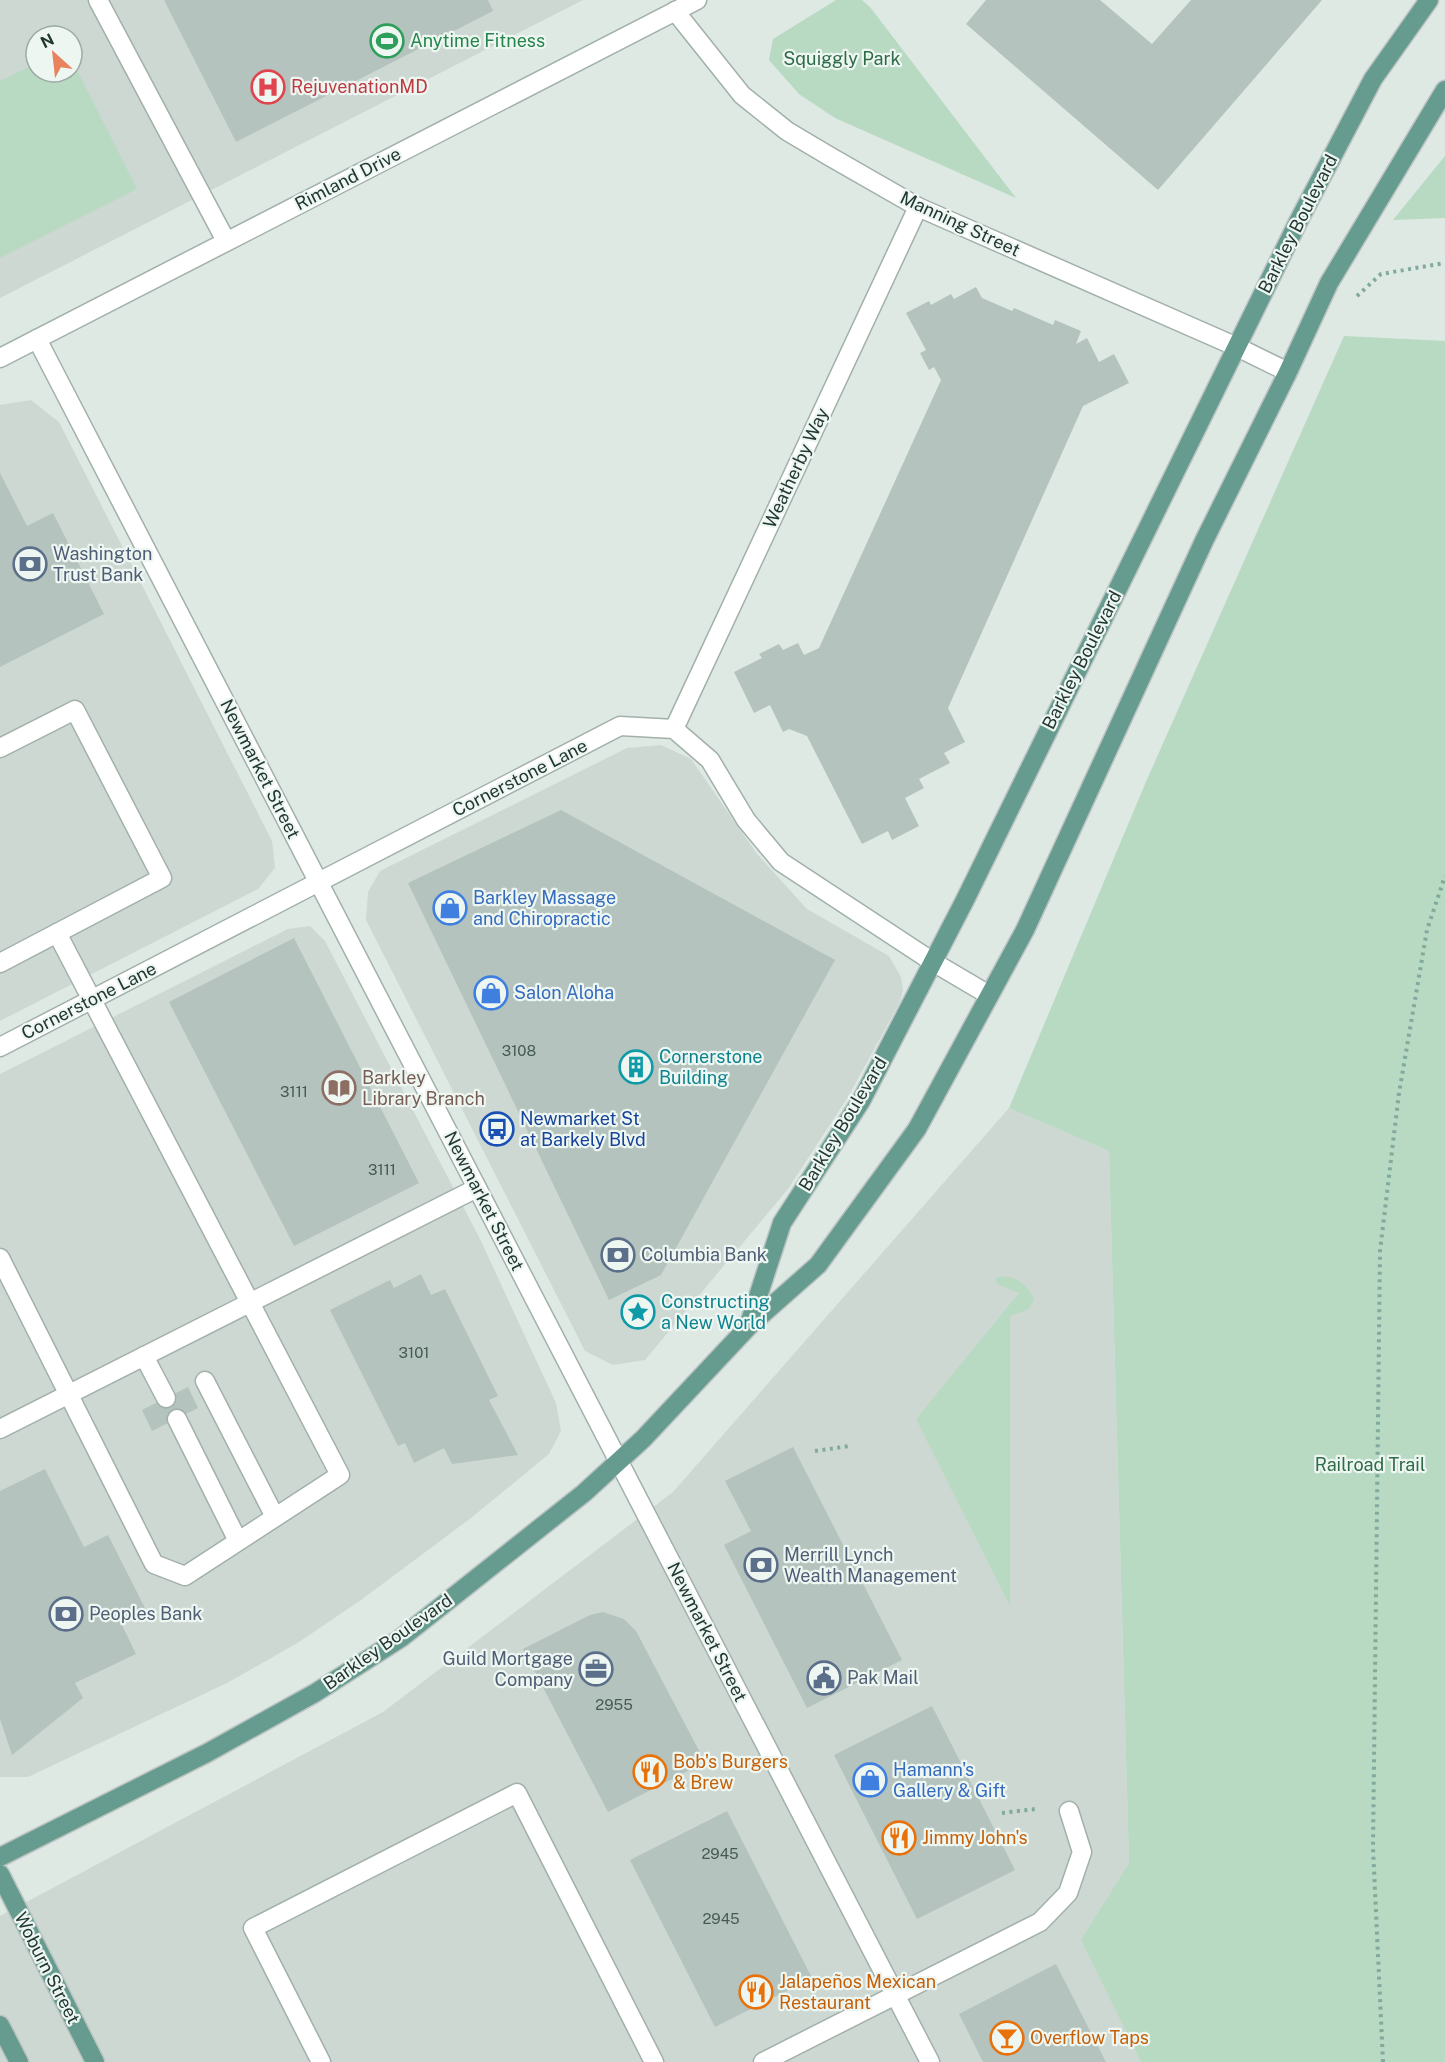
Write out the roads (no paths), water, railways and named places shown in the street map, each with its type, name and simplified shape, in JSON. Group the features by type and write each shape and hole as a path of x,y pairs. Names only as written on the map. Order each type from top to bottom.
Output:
{"main road":[{"name":"Barkley Boulevard","path":"749,1326 782,1223 861,1101 933,962 1300,218 1373,79 1429,0"},
{"name":"Barkley Boulevard","path":"0,1857 207,1753 315,1693 401,1638 584,1493 690,1391 749,1326 818,1265 917,1129 1025,930 1204,540 1288,372 1329,283 1445,90"},
{"name":"Woburn Street","path":"0,1875 95,2062"},
{"path":"0,2025 19,2062"}],"street":[{"path":"99,0 226,241"},
{"name":"Rimland Drive","path":"0,358 697,0"},
{"name":"Manning Street","path":"675,11 742,95 787,131 918,207 1237,347 1288,372"},
{"name":"Weatherby Way","path":"674,729 918,207"},
{"name":"Newmarket Street","path":"37,339 930,2062"},
{"path":"0,748 75,710 162,878 0,963"},
{"name":"Cornerstone Lane","path":"0,1047 620,726 674,729"},
{"path":"674,729 710,760 746,820 781,862 933,962 989,995"},
{"path":"0,1258 154,1564 185,1576 340,1475 57,933"},
{"path":"0,1429 477,1188"},
{"path":"144,1356 166,1398"},
{"path":"205,1381 275,1517"},
{"path":"177,1419 238,1541"},
{"path":"321,2062 252,1928 517,1793 654,2062"},
{"path":"763,2062 1040,1922 1068,1893 1082,1852 1069,1812"}],"place":[{"name":"Anytime Fitness","path":"387,41"},
{"name":"RejuvenationMD","path":"268,87"},
{"name":"Washington Trust Bank","path":"30,564"},
{"name":"Barkley Massage and Chiropractic","path":"450,908"},
{"name":"Salon Aloha","path":"491,993"},
{"name":"Cornerstone Building","path":"636,1067"},
{"name":"Barkley Library Branch","path":"339,1088"},
{"name":"Newmarket St at Barkely Blvd","path":"497,1129"},
{"name":"Columbia Bank","path":"618,1255"},
{"name":"Constructing a New World","path":"638,1312"},
{"name":"Merrill Lynch Wealth Management","path":"761,1565"},
{"name":"Peoples Bank","path":"66,1614"},
{"name":"Guild Mortgage Company","path":"596,1669"},
{"name":"Pak Mail","path":"824,1678"},
{"name":"Bob's Burgers & Brew","path":"650,1772"},
{"name":"Hamann's Gallery & Gift","path":"870,1780"},
{"name":"Jimmy John's","path":"899,1838"},
{"name":"Jalapeños Mexican Restaurant","path":"756,1992"},
{"name":"Overflow Taps","path":"1007,2038"}],"park label":[{"name":"Squiggly Park","path":"842,59"},
{"name":"Railroad Trail","path":"1370,1465"}]}
